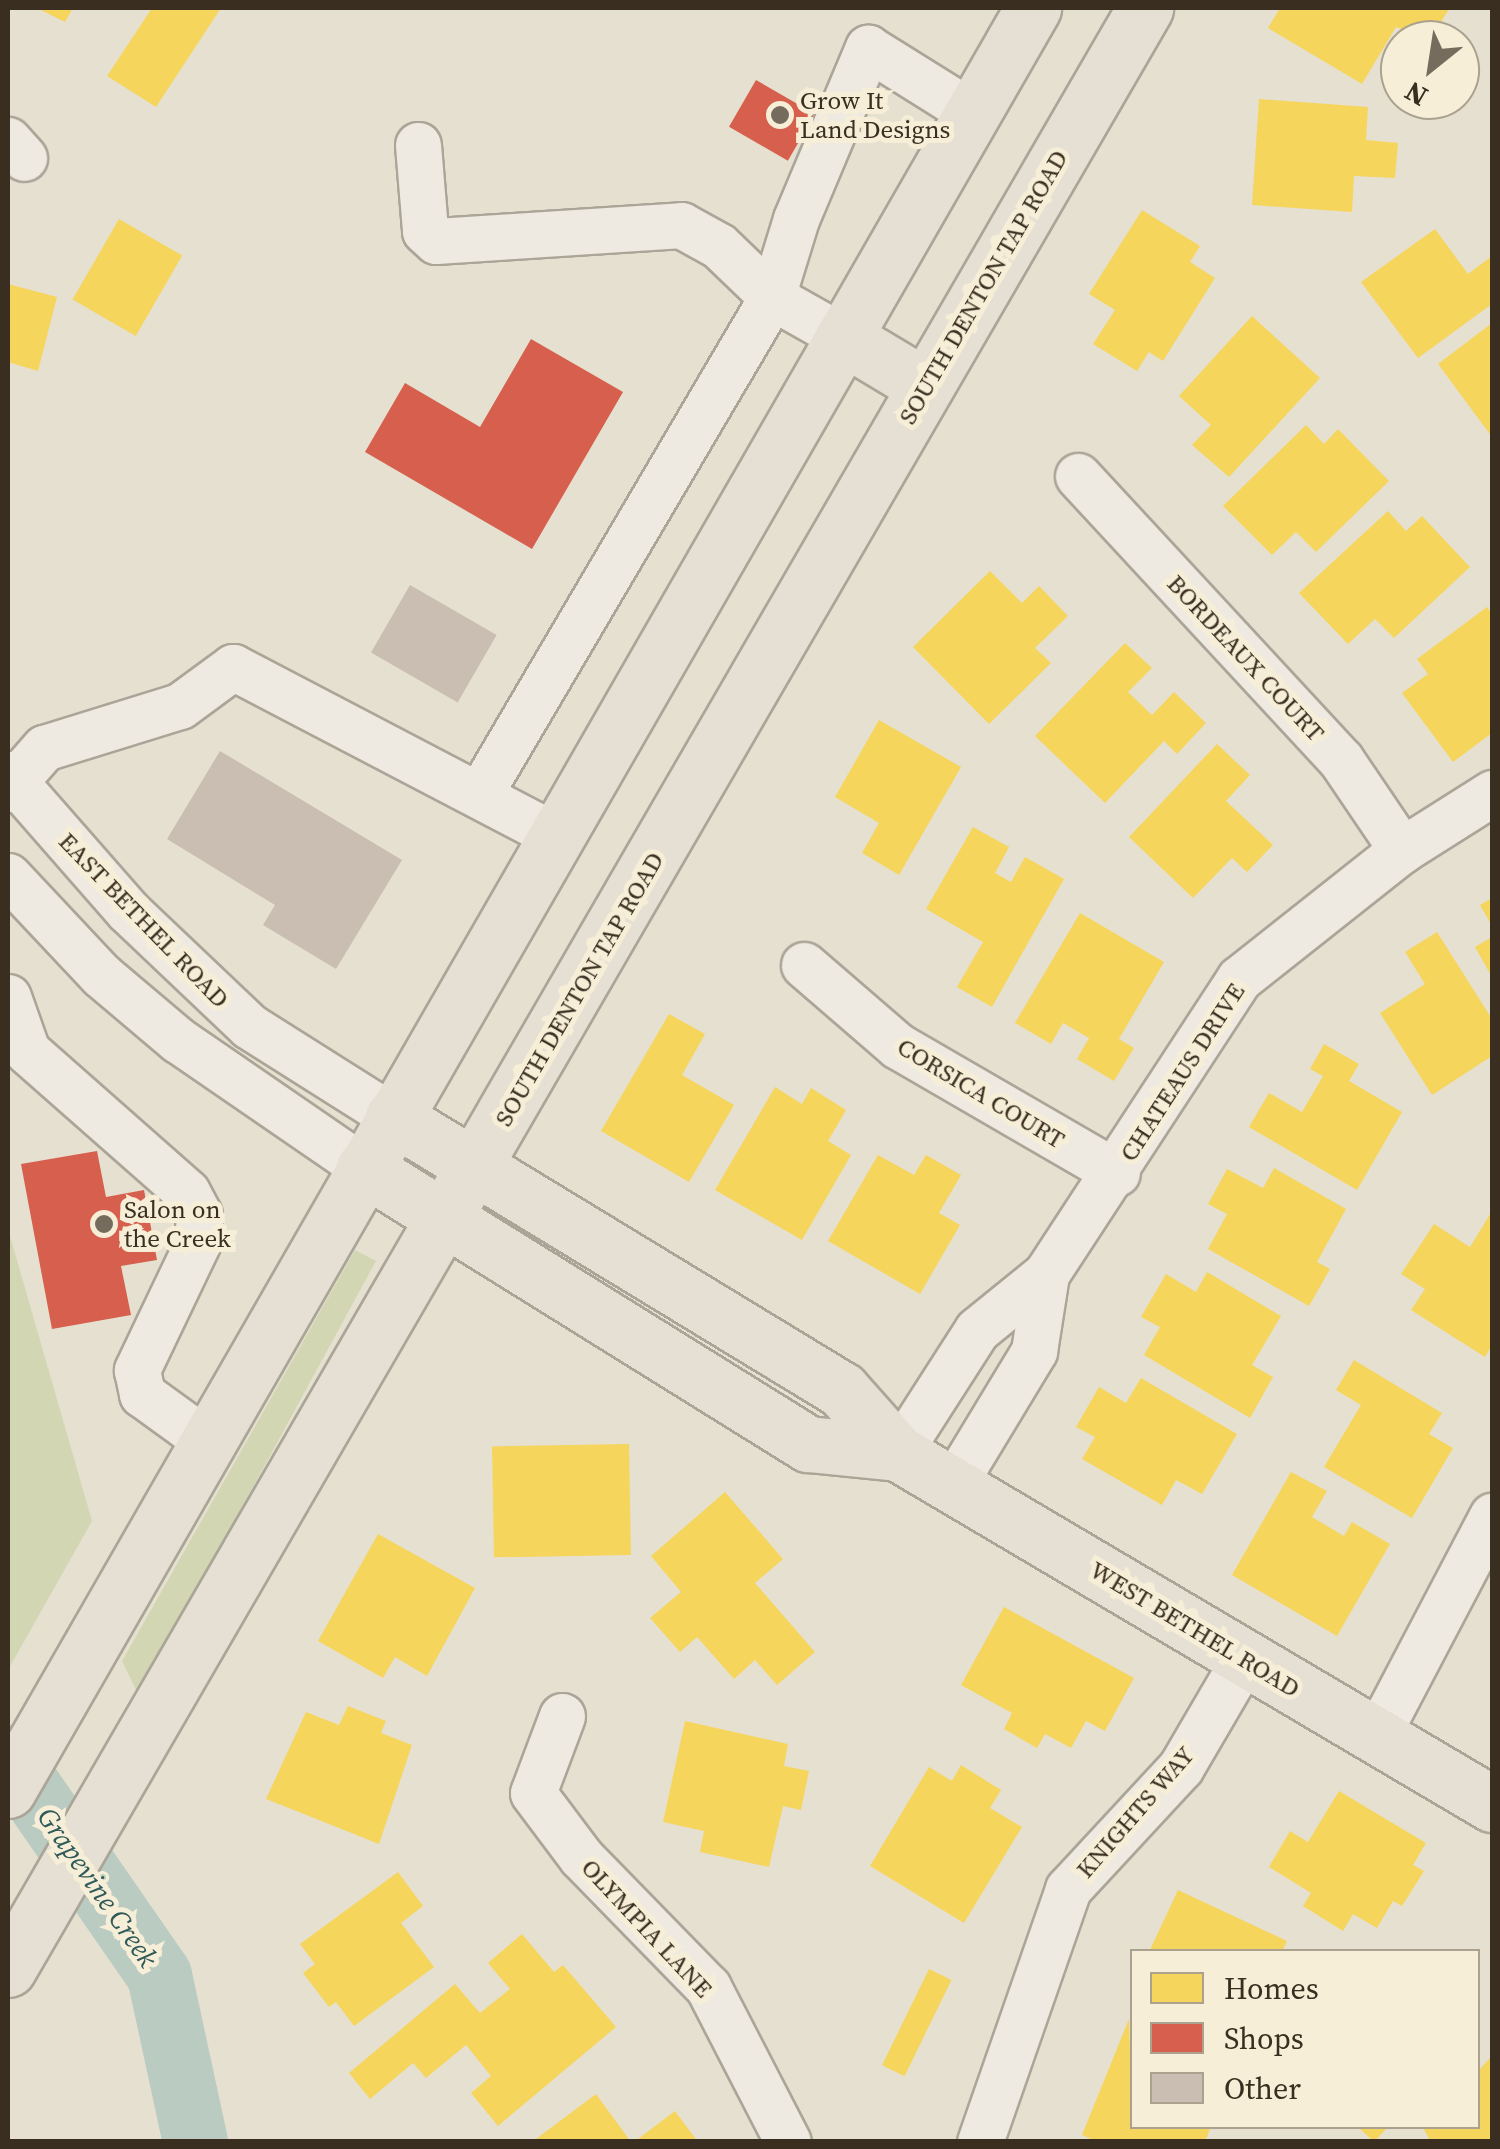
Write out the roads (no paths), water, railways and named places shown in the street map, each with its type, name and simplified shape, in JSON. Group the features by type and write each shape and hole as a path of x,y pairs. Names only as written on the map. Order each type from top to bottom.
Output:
{"main road":[{"path":"8,1790 1033,8"},
{"name":"SOUTH DENTON TAP ROAD","path":"8,1969 1145,8"},
{"path":"843,338 926,386"},
{"name":"WEST BETHEL ROAD","path":"393,1117 842,1390 898,1453 1376,1737 1491,1798"},
{"name":"WEST BETHEL ROAD","path":"364,1168 808,1444 898,1453"}],"street":[{"path":"478,795 772,297 796,219 868,48 972,113"},
{"path":"418,145 425,231 436,241 681,226 718,246 772,297 843,338"},
{"name":"BORDEAUX COURT","path":"1078,476 1341,760 1402,850"},
{"path":"10,782 44,748 180,706 233,667 556,836"},
{"name":"EAST BETHEL ROAD","path":"10,782 128,911 249,1026 393,1117"},
{"name":"CHATEAUS DRIVE","path":"898,1453 976,1330 1046,1274 1118,1173 1239,979 1402,850 1492,793"},
{"path":"8,876 101,975 178,1040 364,1168"},
{"name":"CORSICA COURT","path":"804,964 898,1046 1118,1173"},
{"path":"8,996 27,1051 187,1192 200,1214 197,1244 137,1370 142,1394 207,1441"},
{"name":"CHATEAUS DRIVE","path":"953,1485 1034,1350 1046,1274"},
{"path":"1376,1737 1492,1516"},
{"name":"KNIGHTS WAY","path":"980,2142 1068,1889 1181,1767 1244,1659"},
{"name":"OLYMPIA LANE","path":"562,1716 534,1793 581,1856 708,1986 788,2142"}],"waterway":[{"name":"Grapevine Creek","path":"8,1757 159,1975 195,2142"}],"place":[{"name":"Grow It Land Designs","path":"780,115"},
{"name":"Salon on the Creek","path":"104,1224"}]}
